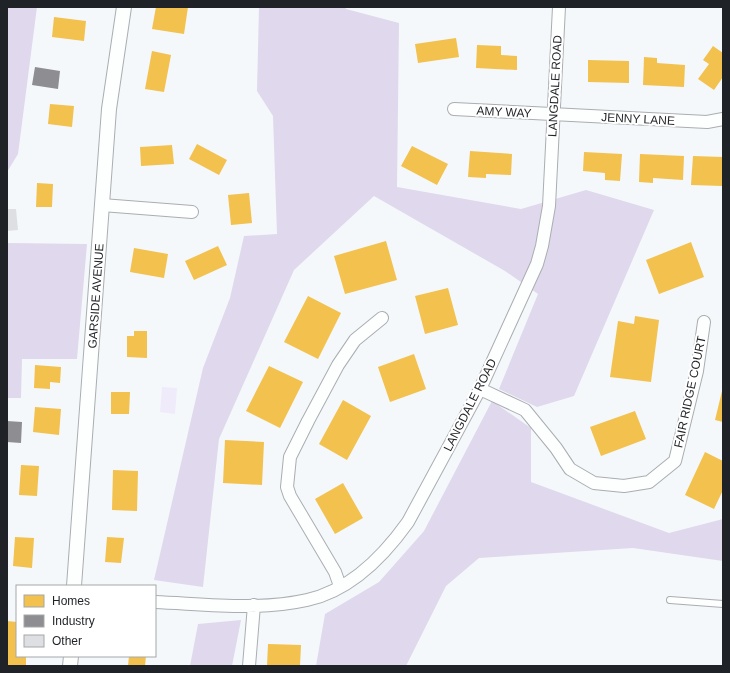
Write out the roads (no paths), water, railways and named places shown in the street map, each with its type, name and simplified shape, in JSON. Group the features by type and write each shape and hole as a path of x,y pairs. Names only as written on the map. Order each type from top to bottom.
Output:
{"street":[{"name":"GARSIDE AVENUE","path":"74,585 77,526 110,102 124,7"},
{"name":"LANGDALE ROAD","path":"156,602 254,605 306,600 323,595 369,567 396,539 428,486 480,389 526,289 542,246 549,206 559,7"},
{"name":"AMY WAY","path":"454,109 554,115"},
{"name":"JENNY LANE","path":"554,115 707,122 723,119"},
{"path":"102,205 192,212"},
{"path":"340,586 335,572 290,496 287,487 290,457 338,365 355,340 382,318"},
{"name":"FAIR RIDGE COURT","path":"480,389 525,410 556,448 570,469 594,483 624,486 649,482 675,460 695,378 704,322"},
{"path":"249,666 254,605"}],"lane":[{"path":"670,600 723,604"}]}
